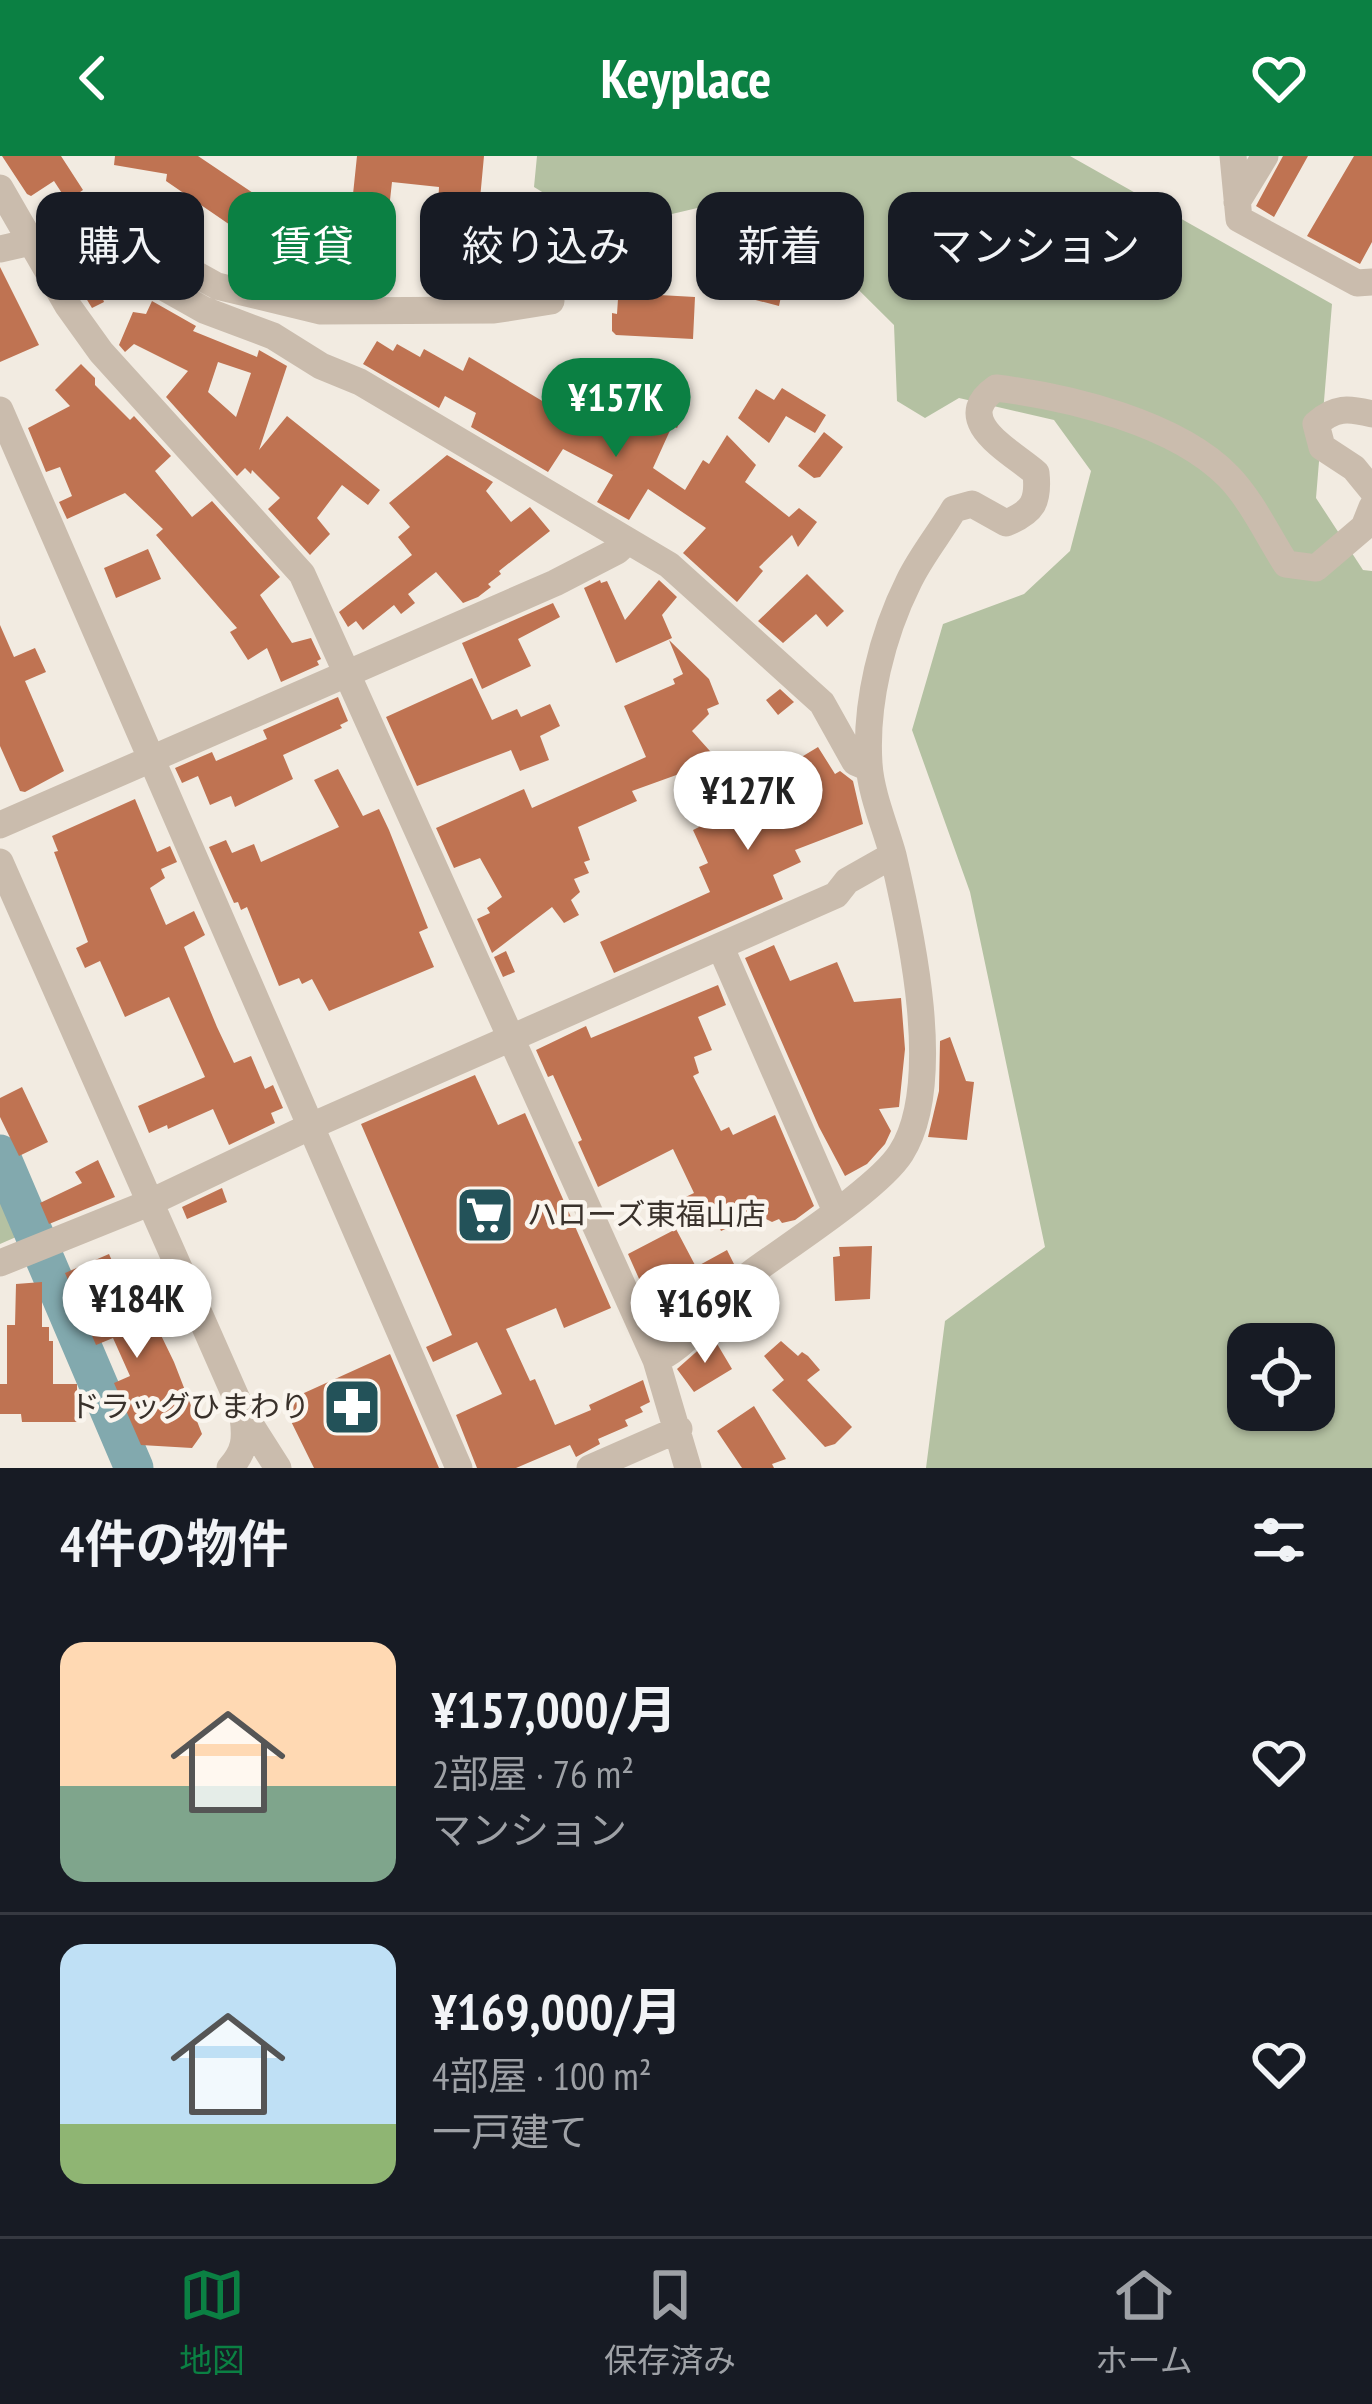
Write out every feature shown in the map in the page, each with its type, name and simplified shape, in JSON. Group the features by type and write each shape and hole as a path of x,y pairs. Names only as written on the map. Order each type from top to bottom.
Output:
{"street":[{"path":"1233,156 1239,219 1357,284 1372,282"},
{"path":"1238,202 1265,156"},
{"path":"0,188 68,306 101,352 302,574 656,1360 688,1468"},
{"path":"0,249 36,240"},
{"path":"204,279 321,311 494,310 551,301"},
{"path":"187,300 273,336 321,366 360,382 669,565 822,704 855,763 869,768"},
{"path":"656,1360 676,1350 736,1285 899,1157 910,1134 924,1051 915,970 893,855 869,768 869,725 892,617 911,576 954,509 971,504 1006,523 1028,514 1038,497 1036,473 980,426 977,408 981,398 996,388 1054,395 1108,412 1202,453 1233,481 1286,564 1316,568 1364,527 1372,507"},
{"path":"0,410 459,1468"},
{"path":"1372,414 1330,411 1316,424 1322,447 1354,468 1372,490"},
{"path":"0,825 555,583 628,541"},
{"path":"0,1263 149,1203 309,1127 721,949 836,895 847,881 893,855"},
{"path":"0,862 243,1413 278,1468"},
{"path":"721,949 835,1209"},
{"path":"230,1468 241,1456 246,1438 243,1413"},
{"path":"590,1468 679,1429"}],"green space":[{"path":"537,156 1070,156 1134,192 888,192 888,300 1182,300 1182,219 1332,304 1316,498 1363,570 1372,571 1372,1468 926,1468 945,1321 1045,1247 970,892 912,730 943,624 1024,594 1070,551 1091,471 1054,420 959,398 925,418 897,401 894,325 864,295 864,192 696,192 696,208 672,214 672,192 542,192 534,187"},
{"path":"0,1181 23,1234 0,1244"}],"building":[{"path":"2,156 61,156 83,190 61,192 54,181 27,194"},
{"path":"115,156 198,156 251,192 228,192 228,224 204,207 204,192 182,192 166,181 167,174 114,165"},
{"path":"357,156 484,156 481,192 439,192 439,187 392,182 391,192 353,192"},
{"path":"1283,156 1308,156 1274,217 1256,206"},
{"path":"1354,156 1372,156 1372,242 1360,264 1307,236"},
{"path":"0,267 39,345 0,362"},
{"path":"695,297 693,339 616,335 612,313 617,314 618,300"},
{"path":"152,301 196,326 193,331 257,357 259,350 287,366 259,450 287,416 380,490 368,505 342,485 317,518 330,534 310,555 268,509 280,498 252,470 251,474 245,468 237,476 166,397 188,371 134,344 125,352 119,345 133,312 146,314","holes":["218,362 251,373 236,417 208,392"]},
{"path":"377,341 393,351 397,344 420,357 424,349 463,371 469,357 544,402 547,397 595,419 591,428 632,428 649,393 685,410 677,428 672,426 653,468 685,490 703,460 709,464 727,435 756,465 745,482 789,517 799,508 817,522 798,547 792,535 759,567 763,571 737,602 683,553 706,528 648,489 629,520 597,502 613,475 563,449 548,472 471,427 476,413 445,396 439,408 363,364"},
{"path":"81,364 95,378 95,385 130,420 134,416 171,456 155,471 192,517 212,501 280,577 260,595 292,643 311,638 321,659 319,665 281,682 267,648 248,660 230,632 237,628 156,535 163,529 125,493 67,519 59,502 72,496 60,467 46,472 28,428 70,406 55,390"},
{"path":"782,388 826,415 815,433 786,416 769,443 738,418 756,389 774,400"},
{"path":"824,432 843,447 820,477 814,478 798,466"},
{"path":"447,455 493,482 486,491 511,522 530,507 550,531 499,571 488,584 491,587 478,597 463,603 436,572 408,594 415,603 401,614 394,605 363,630 356,621 348,627 339,612 412,555 398,537 410,527 389,503"},
{"path":"148,549 161,579 116,598 104,568"},
{"path":"807,574 844,611 827,627 816,614 783,643 758,621"},
{"path":"659,580 677,597 662,615 672,638 616,663 584,588 607,581 625,620"},
{"path":"553,603 560,617 518,639 531,666 482,689 462,643"},
{"path":"0,625 14,657 35,648 46,672 25,681 64,771 25,792 20,791 0,746"},
{"path":"669,640 709,679 719,704 707,709 709,714 692,731 718,760 632,791 637,801 578,827 590,860 584,862 589,873 574,879 580,892 571,900 579,915 564,923 552,907 492,953 477,919 490,913 487,908 502,897 480,858 454,868 436,828 524,789 532,808 646,757 624,706 675,684 673,679 683,674"},
{"path":"472,678 492,720 517,709 521,717 550,704 560,726 540,736 549,760 520,771 511,750 417,786 386,717"},
{"path":"780,689 794,702 778,715 766,700"},
{"path":"338,697 348,721 342,728 283,755 293,779 235,807 231,796 210,805 198,776 182,783 175,768 212,752 216,761 267,739 263,730"},
{"path":"818,747 835,774 840,771 853,781 863,824 795,850 801,862 773,875 783,899 614,973 600,942 710,892 699,867 708,863 693,830 699,827 693,814 734,795 728,784 744,775 751,789 788,772 785,767"},
{"path":"338,769 363,816 379,809 428,928 419,932 434,967 329,1011 312,979 302,984 299,978 279,986 247,907 241,910 234,903 209,847 226,840 232,853 254,844 261,862 339,827 314,780"},
{"path":"135,799 157,852 170,846 177,862 161,869 165,878 150,888 166,925 194,911 205,935 184,947 217,1027 234,1063 251,1056 265,1089 273,1085 283,1108 271,1113 275,1123 229,1145 213,1109 149,1133 138,1106 205,1077 169,997 125,1017 100,961 85,968 76,948 88,942 52,836"},
{"path":"774,945 790,981 837,962 854,1002 901,998 905,1049 899,1107 879,1109 891,1131 885,1144 867,1164 845,1176 745,958"},
{"path":"506,951 515,972 503,977 494,957"},
{"path":"718,985 726,1005 698,1017 712,1050 694,1057 699,1073 693,1076 721,1131 729,1127 733,1135 775,1115 814,1206 795,1220 782,1223 764,1218 752,1224 749,1218 721,1231 712,1210 684,1222 675,1202 694,1193 673,1149 598,1187 553,1075 548,1077 536,1050 586,1026 591,1038"},
{"path":"950,1037 966,1081 974,1082 967,1140 928,1137 939,1091 940,1041"},
{"name":"ハローズ東福山店","path":"475,1075 498,1125 525,1113 611,1308 564,1328 556,1308 506,1329 530,1381 535,1379 555,1425 643,1380 650,1402 640,1407 643,1412 625,1420 628,1426 598,1439 600,1444 576,1457 570,1445 516,1468 477,1468 456,1415 502,1394 477,1342 433,1362 426,1347 452,1335 361,1124"},
{"path":"22,1087 48,1142 19,1156 0,1117 0,1098"},
{"path":"98,1160 115,1197 49,1224 40,1203 82,1183 75,1172"},
{"path":"222,1188 227,1202 187,1219 182,1207"},
{"path":"676,1229 696,1267 727,1250 734,1264 706,1292 689,1301 692,1307 676,1323 661,1328 628,1254"},
{"path":"872,1246 870,1299 835,1301 833,1257 840,1256 839,1247"},
{"path":"109,1254 128,1297 118,1302 133,1336 157,1327 174,1362 202,1434 192,1448 141,1445 114,1383 130,1376 113,1338 96,1345 65,1273"},
{"path":"42,1282 42,1327 49,1327 49,1341 53,1341 53,1384 77,1384 77,1422 22,1422 21,1414 0,1414 0,1384 7,1384 7,1325 15,1325 16,1284"},
{"path":"713,1337 732,1369 694,1392 677,1369"},
{"path":"781,1341 798,1356 802,1352 808,1356 820,1370 807,1380 852,1427 835,1444 825,1447 772,1390 784,1380 764,1356"},
{"name":"ドラッグひまわり","path":"390,1354 439,1468 314,1468 282,1403"},
{"path":"754,1406 786,1459 772,1464 774,1468 742,1468 717,1431"}],"waterway":[{"path":"0,1154 134,1468"}],"place":[{"name":"ハローズ東福山店","path":"485,1215"},
{"name":"ドラッグひまわり","path":"352,1407"}]}
